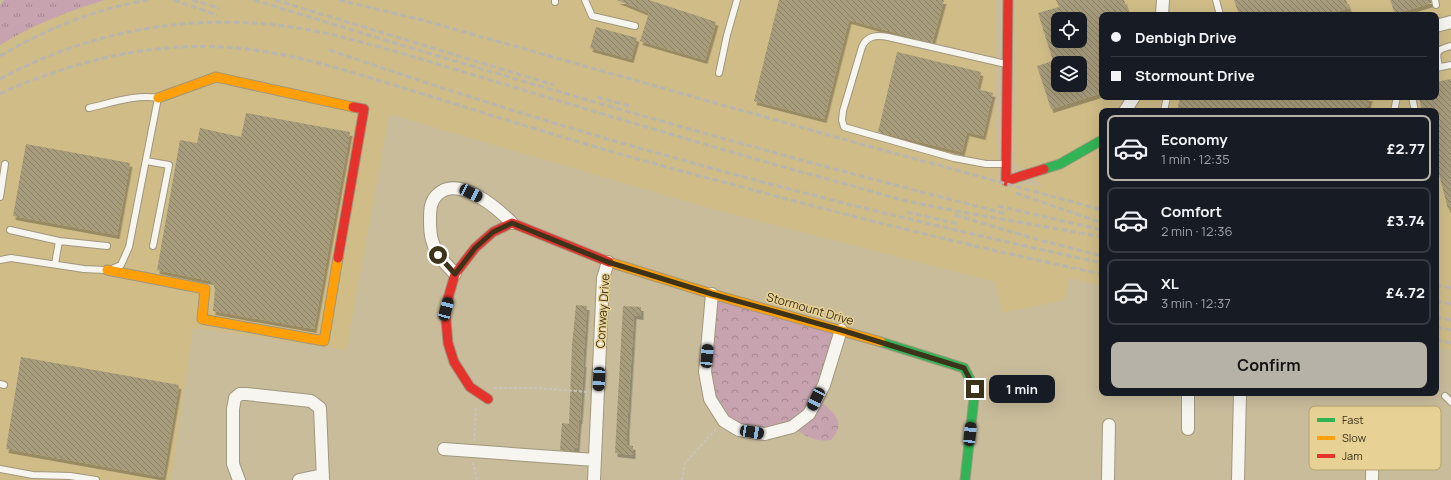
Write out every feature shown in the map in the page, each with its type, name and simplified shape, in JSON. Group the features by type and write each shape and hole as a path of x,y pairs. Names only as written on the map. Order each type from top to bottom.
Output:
{"street":[{"path":"1008,0 1006,181 1060,164 1099,142"},
{"path":"1162,12 1163,0"},
{"path":"1439,25 1451,22"},
{"path":"106,270 205,289 202,319 324,341 364,109 216,77 158,98"},
{"path":"455,274 438,255 431,238 430,210 433,199 441,192 453,188 471,193 485,200 500,211 512,223 493,232 475,248 455,274 446,309 448,343 454,362 470,387 488,399"},
{"name":"Stormount Drive","path":"512,223 608,262 712,294 841,330 964,368 975,389 965,480"},
{"name":"Conway Drive","path":"594,480 604,278 608,262"},
{"path":"712,294 705,372 710,399 724,420 739,430 765,434 792,427 809,414 824,385 841,330"},
{"path":"239,480 233,464 233,409 235,398 240,394 311,401 320,408 323,477 299,480"},
{"path":"1188,396 1188,429"},
{"path":"1238,480 1240,396"},
{"path":"1108,480 1109,425"},
{"path":"444,449 595,460"},
{"path":"1372,470 1372,480"}],"lane":[{"path":"585,0 592,16 636,26"},
{"path":"719,73 727,35 737,0"},
{"path":"1216,0 1219,12"},
{"path":"1006,164 986,164 954,158 844,127 842,120 843,111 862,47 864,41 868,38 874,36 888,37 1007,64"},
{"path":"1439,50 1451,46"},
{"path":"1439,68 1451,65"},
{"path":"0,260 11,258 84,269 106,270 110,270 121,265 129,247 158,98 150,96 125,99 89,108"},
{"path":"146,162 169,165 153,246"},
{"path":"0,197 5,164"},
{"path":"10,230 59,241 107,246"},
{"path":"55,264 59,241"},
{"path":"1445,396 1451,402"},
{"path":"0,469 33,476 70,476 96,480"}],"path":[{"path":"477,480 473,463 476,406 483,406 487,402 489,388 533,388 598,393"},
{"path":"682,480 685,463 724,420"}],"shaded area":[{"path":"105,0 995,0 997,182 1044,187 1016,164 1015,0 1451,0 1451,350 1439,348 1439,108 1099,108 1099,285 1069,278 1064,300 1003,313 995,282 701,206 389,114 346,350 193,328 171,480 0,480 0,45 17,34 52,18"}],"green space":[{"path":"4,0 105,0 51,19 0,45 0,5"},
{"path":"712,294 841,330 817,399 833,412 838,422 836,433 831,440 820,440 806,436 792,427 765,434 724,421 705,372"}],"building":[{"path":"617,0 649,0 716,22 705,60 640,41 649,13"},
{"path":"779,0 944,0 932,43 849,20 824,119 754,101"},
{"path":"1056,0 1124,0 1128,12 1099,12 1099,94 1051,109 1037,66 1051,62 1051,92 1087,92 1087,56 1051,56 1038,13 1059,7"},
{"path":"1234,0 1346,0 1349,8 1336,12 1238,12"},
{"path":"1390,0 1431,0 1431,3 1402,12 1394,12"},
{"path":"596,27 637,38 631,59 590,48"},
{"path":"897,52 981,72 977,89 993,93 983,136 967,132 962,152 878,132"},
{"path":"1451,79 1451,208 1448,209 1439,174 1439,108 1421,108 1420,100 1439,100 1439,81"},
{"path":"1179,100 1369,100 1368,108 1178,108"},
{"path":"246,113 350,132 314,329 213,311 215,290 211,281 157,270 180,140 197,143 200,128 241,137"},
{"path":"26,144 130,163 117,235 13,216"},
{"path":"576,305 587,306 580,420 577,448 574,448 573,451 560,450 562,423 569,424 572,345"},
{"path":"623,306 641,307 641,316 634,315 627,430 627,445 633,446 633,455 615,453"},
{"path":"21,357 179,385 163,477 6,449"}],"railway":[{"path":"0,56 34,37 71,21 110,8 148,0"},
{"path":"174,0 217,15"},
{"path":"192,0 219,8"},
{"path":"254,0 629,112 912,190 1007,214"},
{"path":"275,0 554,85"},
{"path":"339,0 422,20 839,138 1099,209"},
{"path":"0,79 39,60 79,45 120,34 162,26 205,23 248,23 291,27 333,35 391,50 713,147 895,198 1099,236"},
{"path":"0,94 26,82 73,66 94,60 136,52 200,46 267,52 334,67 626,156 686,172 923,234 1099,273"},
{"path":"329,50 544,120 728,173 888,214 1099,262"},
{"path":"597,97 629,106"},
{"path":"1016,193 1099,222"},
{"path":"998,206 1099,229"},
{"path":"907,212 958,224"},
{"path":"955,215 1039,240 1099,255"},
{"path":"1439,286 1451,288"},
{"path":"1439,302 1451,304"},
{"path":"1439,318 1451,320"},
{"path":"1439,328 1451,330"},
{"path":"1439,341 1451,343"}],"traffic: fast":[{"path":"1044,169 1060,164 1099,142"},
{"path":"881,342 964,368 975,389 965,480"}],"traffic: slow":[{"path":"158,98 216,77 353,107"},
{"path":"107,270 205,289 202,319 324,341 338,258"},
{"path":"609,262 712,294 881,342"}],"traffic: jam":[{"path":"1008,0 1006,181 1044,169"},
{"path":"338,258 364,109 353,107"},
{"path":"488,399 470,387 454,362 448,343 445,309 455,274 475,248 493,232 512,223 609,262"}],"route":[{"path":"438,255 455,274 475,248 493,232 512,223 608,262 712,294 841,330 964,368 975,389"}]}
